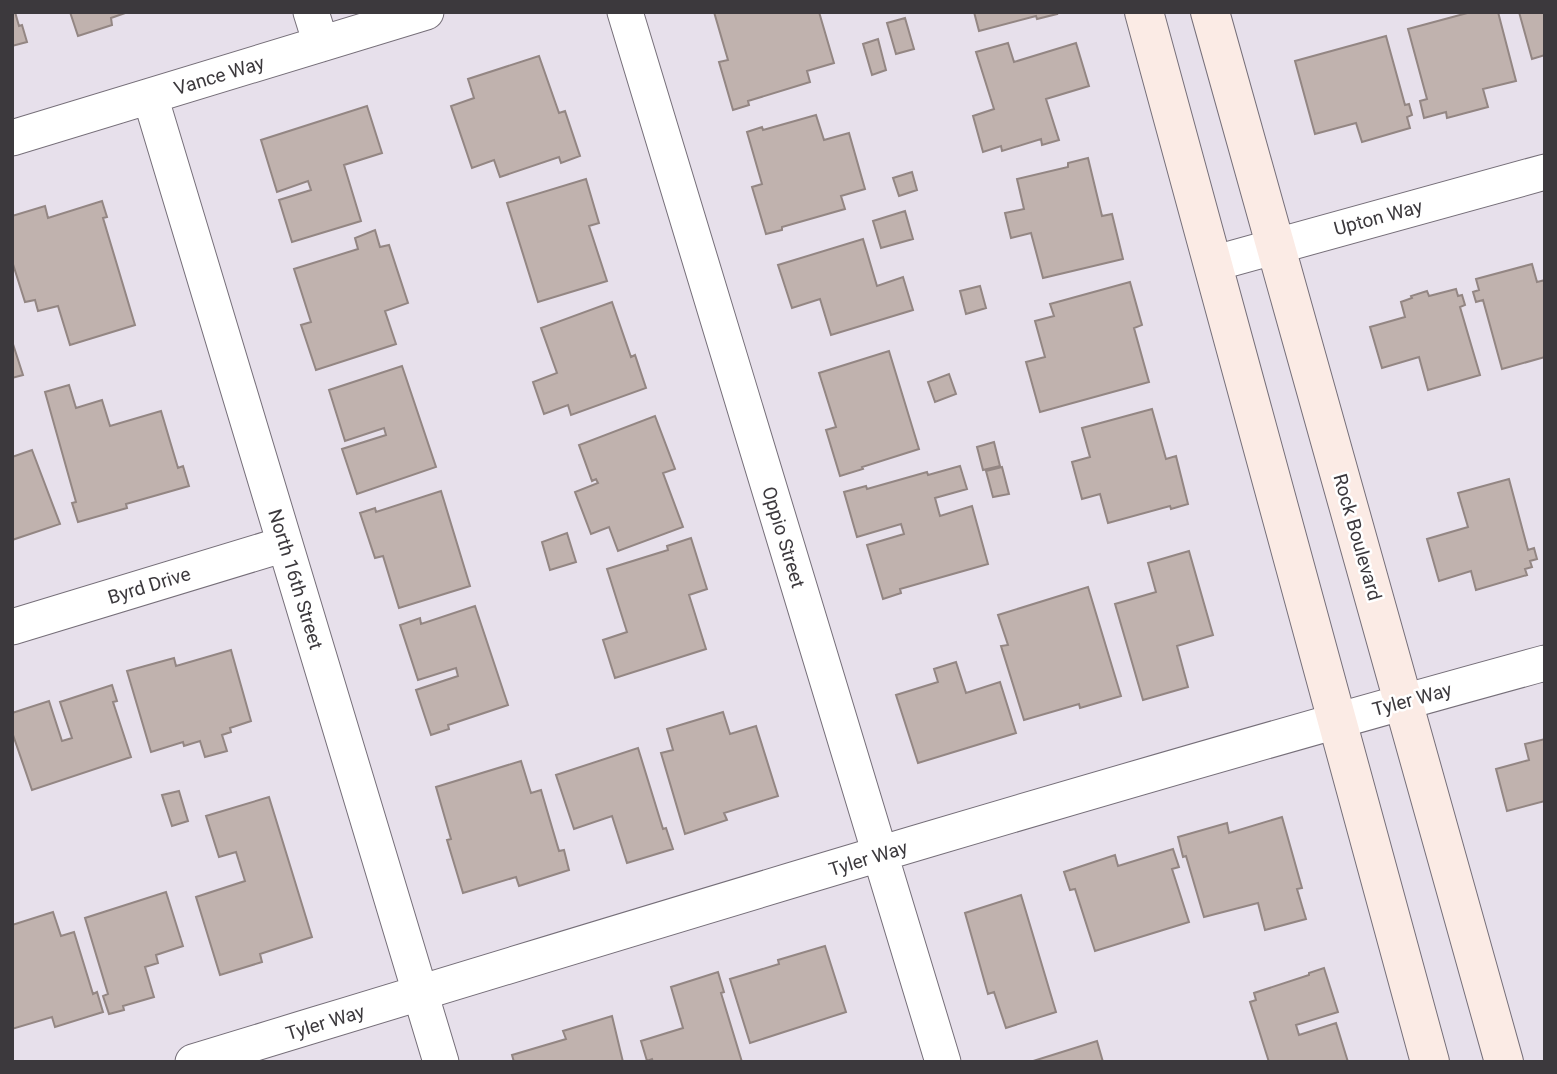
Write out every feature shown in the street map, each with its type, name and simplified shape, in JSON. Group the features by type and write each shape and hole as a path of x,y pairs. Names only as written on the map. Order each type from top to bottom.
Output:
{"main road":[{"path":"1144,12 1430,1062"},
{"name":"Rock Boulevard","path":"1210,12 1504,1062"}],"street":[{"name":"Vance Way","path":"12,138 150,96 316,28 426,12"},
{"name":"Oppio Street","path":"625,12 943,1062"},
{"name":"North 16th Street","path":"150,96 441,1062"},
{"name":"Upton Way","path":"1212,264 1545,172"},
{"name":"Byrd Drive","path":"12,627 285,544"},
{"name":"Tyler Way","path":"193,1062 880,854 1335,720 1545,663"}],"building":[{"path":"12,12 15,12 19,26 22,25 27,42 12,46"},
{"path":"70,12 128,12 111,18 112,25 78,36"},
{"path":"714,12 819,12 834,63 807,71 810,82 748,101 749,105 733,110 719,62 728,60"},
{"path":"974,12 1057,14 1037,19 1036,16 979,31"},
{"path":"1471,12 1498,12 1516,81 1483,89 1488,107 1447,118 1446,112 1424,118 1420,101 1427,99 1408,29"},
{"path":"1519,12 1545,12 1545,55 1532,59"},
{"path":"905,18 914,49 896,54 887,23"},
{"path":"1386,36 1405,105 1409,104 1412,115 1407,117 1410,128 1362,142 1356,123 1315,134 1295,61"},
{"path":"878,39 886,70 872,75 863,44"},
{"path":"1008,43 1014,62 1076,43 1089,86 1046,99 1059,140 1042,145 1041,139 1002,151 1001,146 983,152 973,116 994,109 976,52"},
{"path":"539,56 559,113 565,111 580,156 561,163 559,157 500,177 494,160 472,168 451,106 474,98 468,79"},
{"path":"367,106 382,153 344,165 361,221 292,242 279,200 311,190 308,181 277,192 261,140"},
{"path":"816,115 824,140 849,133 865,189 841,196 845,209 766,234 752,187 762,184 747,132"},
{"path":"1088,158 1102,216 1112,214 1123,259 1043,278 1031,233 1011,238 1005,213 1024,209 1017,179 1068,167 1068,163"},
{"path":"912,172 917,190 899,196 893,178"},
{"path":"586,179 599,223 589,226 607,281 538,302 507,203"},
{"path":"102,201 107,217 103,218 135,325 70,345 58,306 38,311 35,300 25,302 12,261 12,216 45,206 48,218"},
{"path":"905,211 913,239 881,248 873,221"},
{"path":"375,230 380,247 389,245 408,303 385,311 396,344 316,370 301,325 311,322 294,269 358,249 355,238"},
{"path":"863,239 877,286 903,277 913,310 831,335 820,299 792,308 778,265"},
{"path":"1532,264 1537,282 1545,280 1545,357 1502,369 1483,300 1476,302 1473,292 1479,290 1476,279"},
{"path":"1130,282 1142,325 1134,328 1149,382 1040,412 1026,362 1045,357 1035,321 1054,316 1050,304"},
{"path":"980,286 986,308 966,314 960,291"},
{"path":"1456,289 1458,296 1462,295 1465,305 1460,307 1480,375 1428,390 1419,357 1382,368 1370,327 1405,317 1401,302 1412,298 1411,296 1427,291 1429,296"},
{"path":"612,302 631,357 635,355 646,388 571,415 568,405 544,414 533,382 557,373 541,328"},
{"path":"12,341 23,375 12,378"},
{"path":"889,351 919,449 840,476 826,430 836,427 819,373"},
{"path":"402,366 436,467 357,494 342,449 386,435 384,428 345,441 329,390"},
{"path":"949,374 956,394 935,402 928,382"},
{"path":"69,385 76,408 102,400 110,426 161,411 178,468 183,466 189,486 126,504 127,508 78,522 72,503 76,502 45,392"},
{"path":"1152,409 1166,459 1176,456 1188,504 1171,509 1170,506 1108,523 1100,494 1082,499 1072,462 1090,457 1082,428"},
{"path":"655,416 675,469 663,473 683,527 618,551 609,527 591,534 575,492 598,483 596,479 592,481 579,445"},
{"path":"994,442 1000,466 983,470 977,447"},
{"path":"32,450 60,524 12,540 12,457"},
{"path":"960,466 967,489 935,498 940,516 972,506 988,564 900,589 901,593 883,599 867,545 904,534 901,524 857,537 844,492 866,486 867,489"},
{"path":"1002,467 1009,494 993,497 986,471"},
{"path":"1509,479 1528,550 1534,548 1537,559 1530,561 1532,567 1525,569 1527,575 1476,590 1471,571 1439,581 1427,539 1468,527 1458,493"},
{"path":"441,491 470,586 399,608 383,556 375,558 360,513 375,508 376,512"},
{"path":"567,533 576,562 550,570 542,542"},
{"path":"691,538 707,589 689,595 706,649 615,678 603,640 627,632 607,569 668,550 667,546"},
{"path":"1189,551 1213,635 1177,646 1188,687 1143,700 1115,604 1156,592 1148,563"},
{"path":"1088,587 1121,696 1080,708 1079,704 1024,720 1001,646 1008,645 998,615"},
{"path":"475,606 508,705 448,725 449,729 431,735 416,690 458,676 456,668 418,680 400,625 420,618 421,624"},
{"path":"231,650 251,721 230,728 231,732 222,735 227,751 205,757 200,741 184,746 183,742 151,752 127,671 174,658 176,666"},
{"path":"956,662 966,693 1000,682 1016,733 918,763 896,695 938,682 934,669"},
{"path":"112,685 117,701 113,702 131,757 32,790 12,732 12,713 49,701 62,741 72,738 60,702"},
{"path":"723,712 730,734 756,726 778,796 724,813 727,820 685,834 661,753 673,750 667,729"},
{"path":"1545,739 1545,801 1507,811 1496,769 1529,760 1525,744"},
{"path":"638,748 663,829 666,828 673,849 627,863 612,816 574,829 556,775"},
{"path":"521,761 531,793 541,790 559,851 564,850 569,870 519,886 516,877 463,893 447,840 451,839 436,787"},
{"path":"179,791 188,821 172,826 162,795"},
{"path":"269,797 312,937 260,954 262,962 220,975 196,897 245,881 236,852 219,857 206,816"},
{"path":"1282,817 1302,888 1297,889 1306,919 1265,930 1258,903 1204,917 1178,837 1227,823 1229,833"},
{"path":"1173,849 1179,867 1172,869 1189,922 1095,951 1075,889 1070,890 1064,872 1115,855 1118,866"},
{"path":"166,892 183,946 156,955 158,963 145,967 154,997 123,1006 124,1010 109,1014 103,996 108,994 85,918"},
{"path":"1021,895 1056,1012 1006,1028 994,992 988,994 965,913"},
{"path":"53,912 61,936 74,932 93,994 97,992 103,1012 55,1027 52,1017 12,1029 12,925"},
{"path":"825,946 846,1012 750,1043 730,979 779,964 778,960"},
{"path":"1324,968 1338,1012 1296,1025 1299,1035 1336,1023 1348,1062 1269,1062 1250,1002 1256,1000 1254,993"},
{"path":"718,972 724,992 721,993 742,1062 647,1061 641,1041 683,1028 671,987"},
{"path":"612,1016 623,1062 514,1062 512,1055 566,1039 563,1031"},
{"path":"1097,1041 1103,1062 1030,1062"}]}
